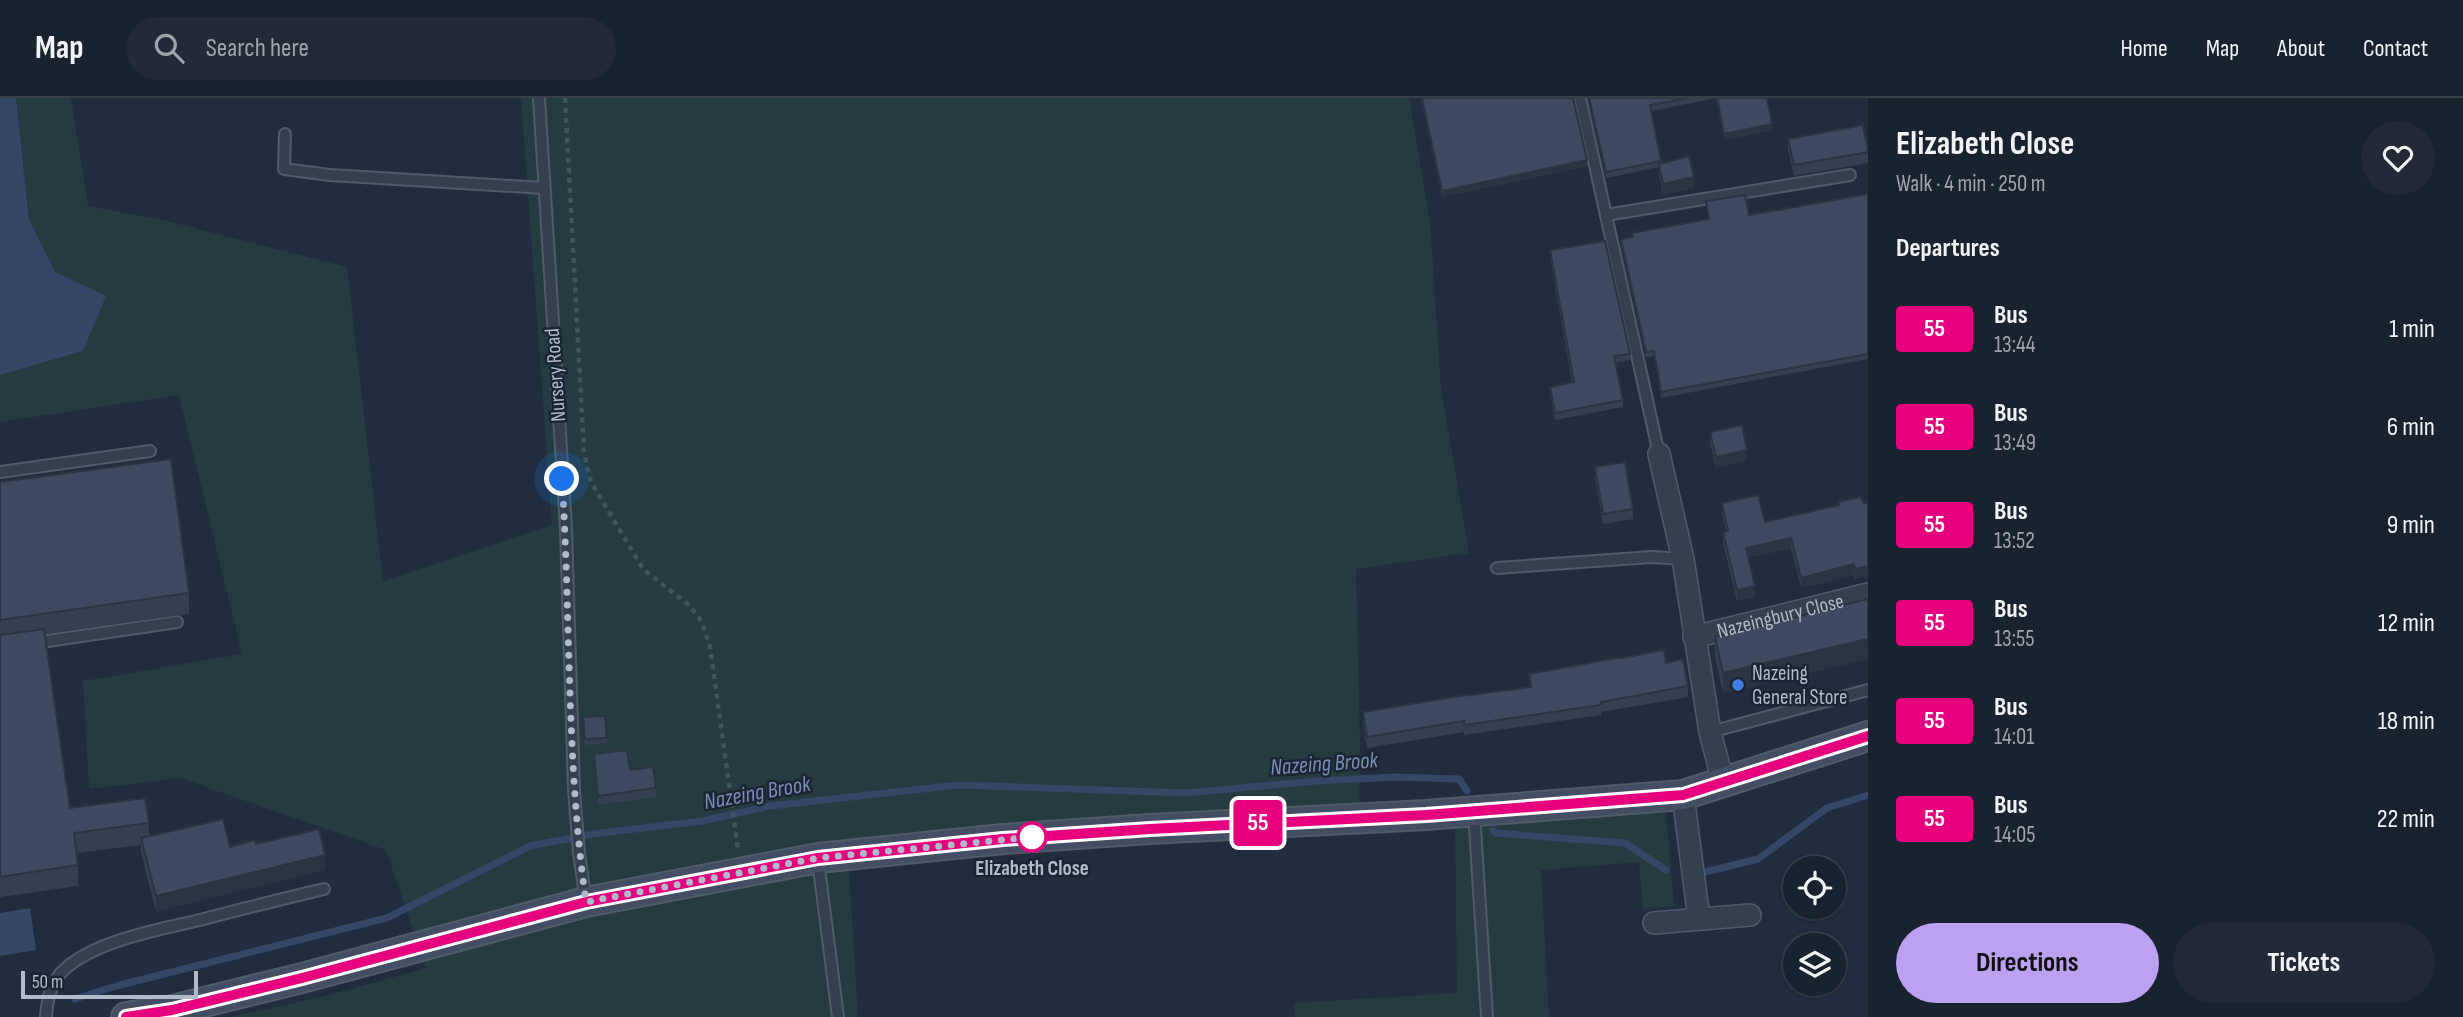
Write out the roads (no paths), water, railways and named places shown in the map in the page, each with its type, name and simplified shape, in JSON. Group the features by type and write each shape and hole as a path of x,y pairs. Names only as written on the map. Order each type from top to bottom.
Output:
{"main road":[{"path":"126,1017 172,1010 302,978 586,902 818,858 1003,839 1474,811 1683,795 1868,736"}],"street":[{"path":"1659,454 1683,559 1710,732 1723,782"},
{"name":"Nazeingbury Close","path":"1694,637 1868,594"},
{"path":"1683,795 1699,919"},
{"path":"1654,923 1750,915"}],"lane":[{"name":"Nursery Road","path":"538,98 566,528 576,821 586,902"},
{"path":"1580,98 1659,454"},
{"path":"285,134 284,169 330,175 544,188"},
{"path":"1606,215 1850,175"},
{"path":"0,472 150,451"},
{"path":"1497,568 1652,557 1683,559"},
{"path":"27,645 177,622"},
{"path":"1710,732 1868,690"},
{"path":"1474,811 1487,1017"},
{"path":"818,858 838,1017"},
{"path":"47,1017 47,1000 55,982 64,969 79,959 128,937 324,889"}],"water":[{"path":"0,98 16,98 29,220 55,272 106,296 83,351 0,375"},
{"path":"30,908 36,950 0,956 0,913"}],"waterway":[{"name":"Nazeing Brook","path":"75,999 116,986 387,918 530,846 593,834 702,821 770,806 958,785 1186,793 1395,777 1459,779 1467,791"},
{"name":"Nazeing Brook","path":"1705,872 1758,859 1827,808 1868,795"},
{"name":"Nazeing Brook","path":"1493,830 1495,833 1625,843 1666,870"}],"place":[{"name":"Nazeing General Store","path":"1738,685"},
{"name":"Elizabeth Close","path":"1032,837"}]}
